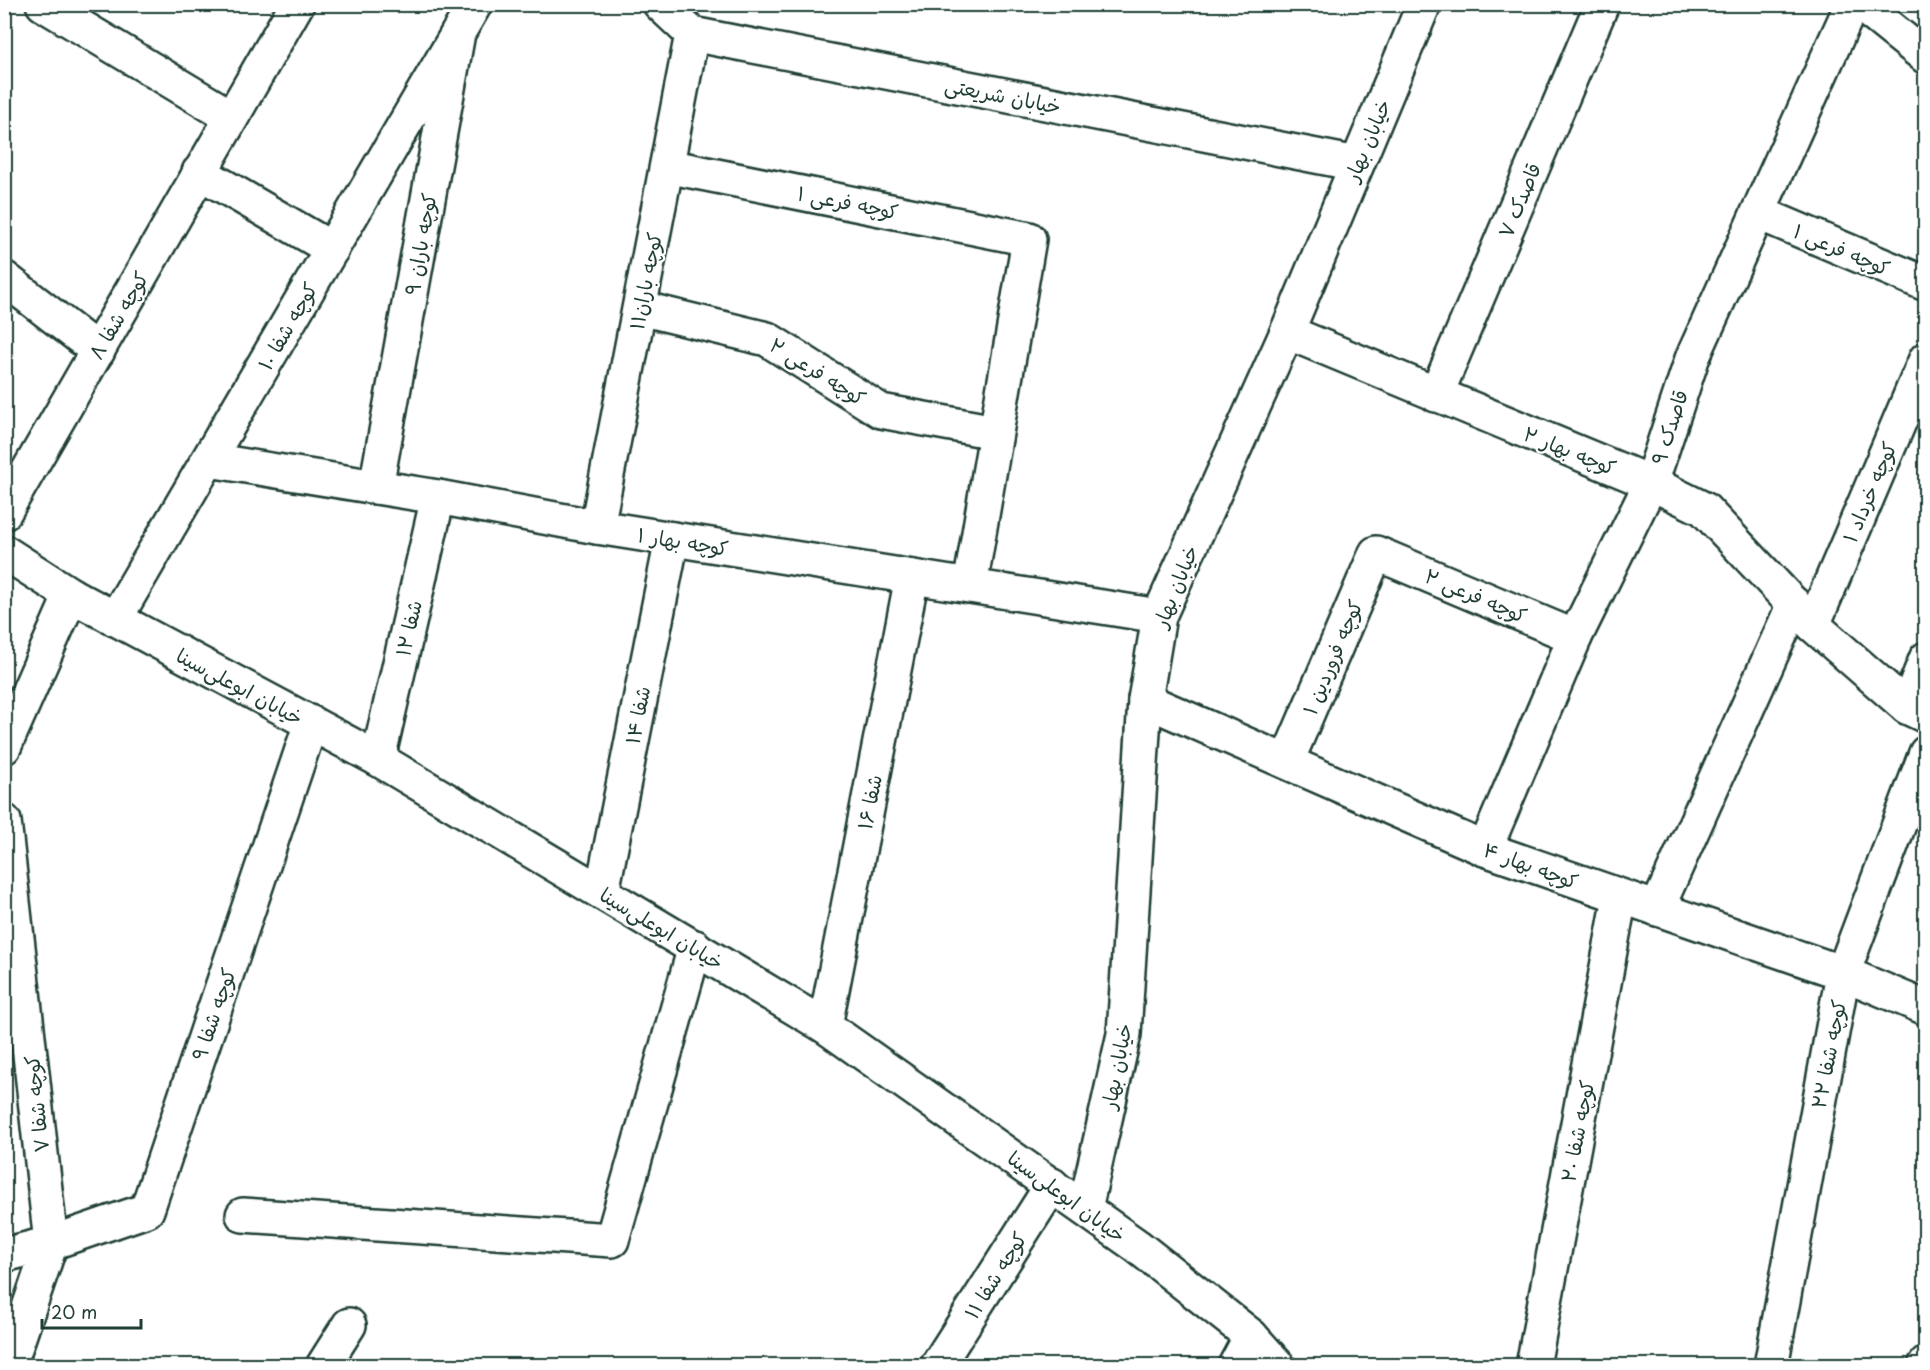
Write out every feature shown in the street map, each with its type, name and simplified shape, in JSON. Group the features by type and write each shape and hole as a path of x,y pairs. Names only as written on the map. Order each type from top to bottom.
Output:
{"street":[{"path":"43,4 231,117"},
{"name":"کوچه شفا ۸","path":"4,513 297,4"},
{"name":"کوچه باران ۹","path":"376,487 458,33 475,4"},
{"path":"660,4 693,34"},
{"name":"خیابان بهار","path":"1085,1209 1124,1034 1145,700 1159,616 1287,332 1424,4"},
{"name":"قاصدک ۷","path":"1436,395 1602,4"},
{"name":"قاصدک ۹","path":"1485,849 1575,637 1651,483 1692,359 1852,4"},
{"path":"1860,4 1925,53"},
{"name":"کوچه شفا ۱۰","path":"115,619 458,33"},
{"name":"خیابان شریعتی","path":"693,34 1357,164"},
{"name":"کوچه باران۱۱","path":"597,527 693,34"},
{"name":"کوچه فرعی ۱","path":"667,166 1029,239 995,432"},
{"path":"200,172 332,249"},
{"name":"کوچه فرعی ۱","path":"1759,213 1926,284"},
{"path":"4,278 98,351"},
{"name":"کوچه فرعی ۲","path":"640,308 767,339 881,411 995,432"},
{"name":"کوچه بهار ۲","path":"1287,332 1651,483 1704,509 1803,614 1916,712"},
{"name":"کوچه خرداد ۱","path":"1657,909 1926,358"},
{"path":"970,586 995,432"},
{"name":"کوچه بهار ۱","path":"209,460 438,497 597,527 1159,616"},
{"name":"شفا ۱۲","path":"378,759 438,497"},
{"name":"شفا ۱۴","path":"602,892 672,539"},
{"name":"خیابان ابوعلی‌سینا","path":"4,552 71,595 378,759 825,1026 1137,1246 1251,1336 1278,1365"},
{"name":"کوچه فرعی ۲","path":"1376,553 1575,637"},
{"name":"کوچه فروردین ۱","path":"1287,761 1376,553"},
{"name":"شفا ۱۶","path":"825,1026 912,577"},
{"path":"4,747 71,595"},
{"path":"1916,712 1926,659"},
{"name":"کوچه بهار ۴","path":"1145,700 1485,849 1843,973 1926,1008"},
{"name":"کوچه شفا ۹","path":"51,1243 147,1210 311,723"},
{"name":"کوچه شفا ۲۲","path":"1771,1365 1843,973 1926,753"},
{"name":"کوچه شفا ۷","path":"4,821 51,1243"},
{"name":"کوچه شفا ۲۰","path":"1533,1365 1620,897"},
{"path":"243,1215 612,1240 695,947"},
{"name":"کوچه شفا ۱۱","path":"937,1365 1052,1185"},
{"path":"4,1255 51,1243"},
{"path":"9,1365 51,1243"},
{"path":"323,1365 349,1325"},
{"path":"1235,1365 1251,1336"}]}
